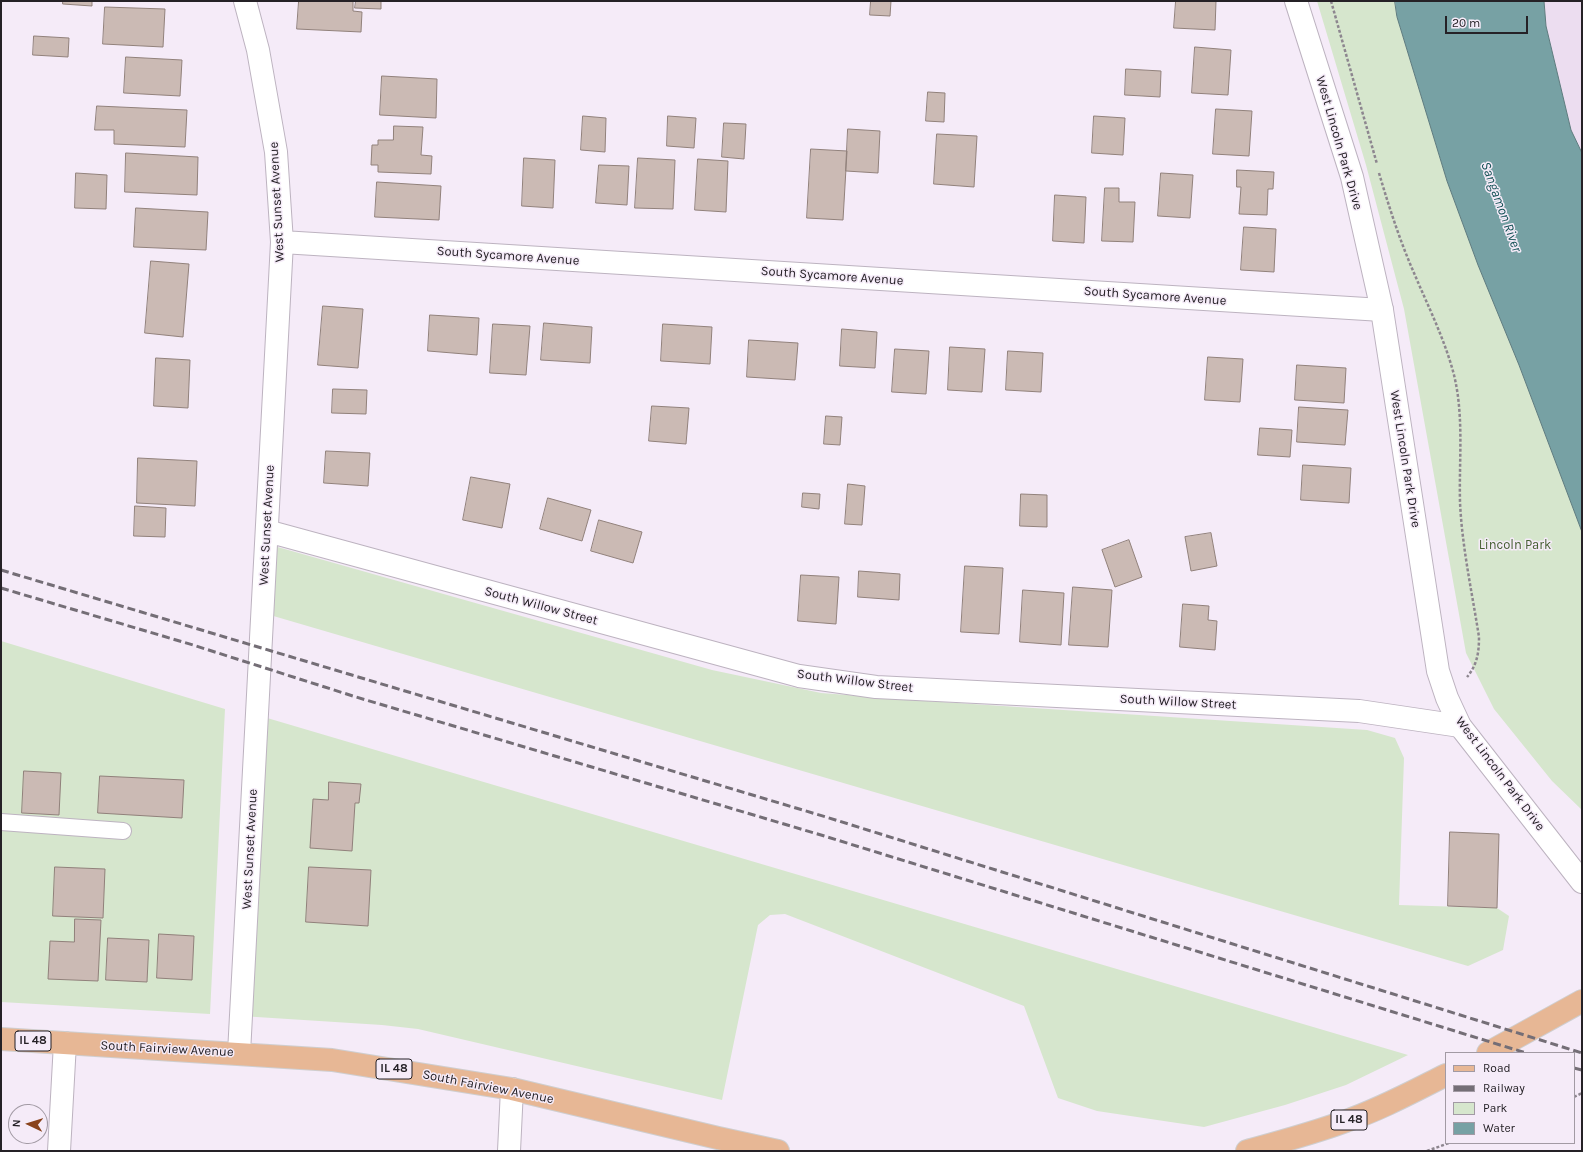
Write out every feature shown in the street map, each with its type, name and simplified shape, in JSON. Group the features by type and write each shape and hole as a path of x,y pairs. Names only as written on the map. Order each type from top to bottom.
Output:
{"main road":[{"path":"1490,1052 1582,1001"},
{"name":"South Fairview Avenue","path":"1,1039 332,1060 512,1089 778,1151"},
{"name":"IL 48","path":"1247,1151 1347,1121 1445,1075"}],"street":[{"name":"West Sunset Avenue","path":"239,1053 282,242 276,152 258,50 244,1"},
{"name":"West Lincoln Park Drive","path":"1296,1 1352,177 1382,310 1438,671 1447,698 1460,726 1582,882"},
{"name":"South Sycamore Avenue","path":"282,242 1382,310"},
{"name":"South Willow Street","path":"267,532 800,676 876,687 1359,711 1460,726"},
{"path":"59,1151 65,1043"},
{"path":"509,1151 512,1089"}],"lane":[{"path":"1,822 124,831"}],"path":[{"path":"1331,1 1388,203 1413,272 1436,324 1454,375 1461,422 1461,511 1465,549 1479,637 1479,651 1475,666 1465,680"},
{"path":"1427,1151 1447,1144"}],"shaded area":[{"path":"1544,1 1582,1 1582,153 1571,130 1546,26"}],"green space":[{"name":"Lincoln Park","path":"1317,1 1395,1 1397,17 1447,181 1478,265 1519,365 1582,532 1582,810 1552,781 1494,709 1466,653 1404,309 1366,165"},
{"path":"274,546 712,670 821,693 1367,730 1395,738 1404,758 1399,905 1497,908 1509,916 1503,950 1468,966 270,615"},
{"path":"1,641 225,709 210,1014 1,1002"},
{"path":"257,715 1408,1055 1346,1085 1285,1105 1204,1127 1097,1111 1058,1098 1024,1006 785,914 770,915 758,925 722,1100 418,1029 382,1025 241,1016"}],"water":[{"name":"Sangamon River","path":"1395,1 1544,1 1546,26 1571,130 1582,153 1582,532 1519,365 1478,265 1447,181 1397,17"}],"building":[{"path":"63,1 92,1 92,6 63,4"},
{"path":"299,1 353,1 353,11 362,12 361,32 297,29"},
{"path":"356,1 381,1 381,9 355,8"},
{"path":"871,1 891,1 890,16 870,15"},
{"path":"1176,1 1216,1 1215,30 1174,28"},
{"path":"105,7 165,9 163,47 103,44"},
{"path":"34,36 69,38 68,57 33,55"},
{"path":"1195,47 1231,50 1228,95 1192,93"},
{"path":"126,57 182,60 180,96 124,93"},
{"path":"1126,69 1161,71 1160,97 1125,95"},
{"path":"382,76 437,79 436,118 380,115"},
{"path":"928,92 945,93 944,122 926,121"},
{"path":"97,106 187,110 185,147 114,144 114,130 95,130"},
{"path":"1216,109 1252,111 1249,156 1213,154"},
{"path":"583,116 606,118 605,152 581,150"},
{"path":"668,116 696,118 694,148 667,146"},
{"path":"1094,116 1125,118 1123,155 1092,153"},
{"path":"724,123 746,124 744,159 722,157"},
{"path":"394,126 423,127 421,155 432,156 431,174 378,172 378,165 371,165 372,145 378,145 378,140 393,140"},
{"path":"848,129 880,131 878,173 846,171"},
{"path":"937,134 977,136 974,187 934,184"},
{"path":"811,149 847,151 843,220 807,218"},
{"path":"126,153 198,157 197,195 125,192"},
{"path":"524,158 555,160 553,208 522,206"},
{"path":"638,158 675,160 673,209 635,208"},
{"path":"698,159 728,161 726,212 695,210"},
{"path":"599,165 629,166 627,205 596,203"},
{"path":"1237,170 1274,172 1273,189 1268,189 1267,215 1239,214 1241,187 1237,187"},
{"path":"76,173 107,175 106,209 75,208"},
{"path":"1161,173 1193,175 1190,218 1158,216"},
{"path":"377,182 441,186 439,220 375,217"},
{"path":"1105,188 1119,188 1119,202 1135,202 1133,242 1102,241"},
{"path":"1055,195 1086,197 1084,243 1053,241"},
{"path":"136,208 208,212 206,250 134,247"},
{"path":"1244,227 1276,229 1274,272 1241,270"},
{"path":"151,261 189,264 183,337 145,333"},
{"path":"323,306 363,309 358,368 318,365"},
{"path":"430,315 479,318 477,355 428,351"},
{"path":"544,323 592,327 590,363 541,360"},
{"path":"493,324 530,326 526,375 490,373"},
{"path":"663,324 712,327 710,364 661,361"},
{"path":"842,329 877,332 875,368 840,366"},
{"path":"749,340 798,343 795,380 747,377"},
{"path":"950,347 985,349 982,392 948,390"},
{"path":"895,349 929,351 926,394 892,392"},
{"path":"1008,351 1043,353 1041,392 1006,390"},
{"path":"1208,357 1243,359 1240,402 1205,400"},
{"path":"156,358 190,360 188,408 154,406"},
{"path":"1297,365 1346,368 1344,403 1295,400"},
{"path":"333,389 367,390 366,414 332,413"},
{"path":"652,406 689,408 686,444 649,441"},
{"path":"1299,407 1348,410 1345,445 1297,442"},
{"path":"826,416 842,417 840,445 824,444"},
{"path":"1260,428 1292,430 1290,457 1258,455"},
{"path":"326,451 370,453 368,486 324,483"},
{"path":"138,458 197,461 195,506 137,503"},
{"path":"1303,465 1351,468 1349,503 1301,500"},
{"path":"471,477 510,484 502,528 463,520"},
{"path":"848,484 865,486 862,525 845,524"},
{"path":"803,493 820,494 819,509 802,507"},
{"path":"1021,494 1047,495 1047,527 1020,526"},
{"path":"548,498 591,510 582,541 540,529"},
{"path":"135,506 166,508 165,537 134,536"},
{"path":"599,520 642,532 633,563 591,551"},
{"path":"1211,533 1217,566 1191,571 1185,537"},
{"path":"1129,540 1142,577 1115,587 1102,550"},
{"path":"965,566 1003,568 999,634 961,632"},
{"path":"859,571 900,574 899,600 858,597"},
{"path":"801,575 839,577 836,624 798,621"},
{"path":"1073,587 1112,590 1108,647 1069,645"},
{"path":"1023,590 1064,593 1061,645 1020,642"},
{"path":"1183,604 1209,606 1208,620 1217,621 1215,650 1180,647"},
{"path":"24,771 61,773 59,815 22,813"},
{"path":"100,776 184,780 182,818 98,813"},
{"path":"329,782 361,784 359,803 355,803 352,851 310,848 313,799 328,800"},
{"path":"1450,832 1499,834 1497,908 1448,906"},
{"path":"55,867 105,869 103,918 53,916"},
{"path":"309,867 371,870 368,926 306,922"},
{"path":"75,919 101,920 98,981 48,979 50,941 74,942"},
{"path":"159,934 194,936 192,980 157,978"},
{"path":"108,938 149,940 147,982 106,980"}],"railway":[{"path":"1,570 826,817 1582,1053"},
{"path":"1,588 193,645 356,697 821,835 1523,1052"},
{"path":"1575,1068 1582,1070"}]}
